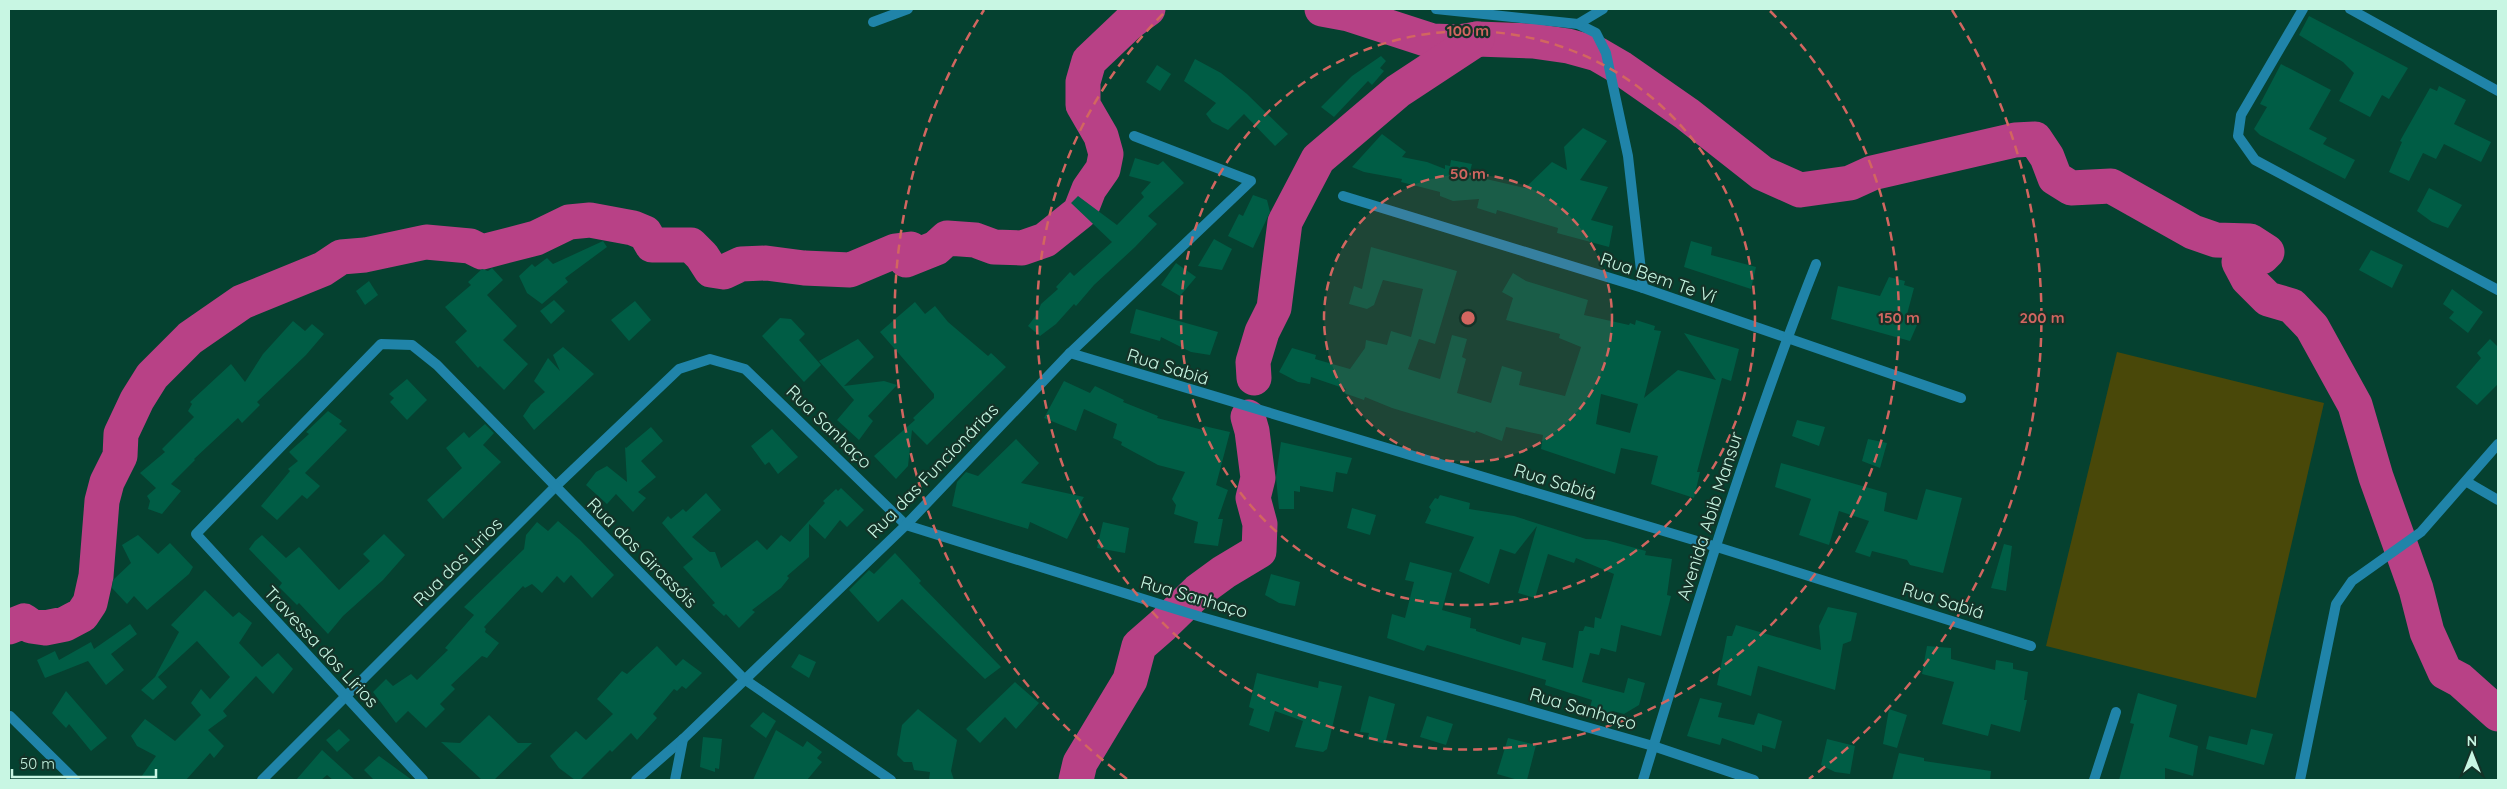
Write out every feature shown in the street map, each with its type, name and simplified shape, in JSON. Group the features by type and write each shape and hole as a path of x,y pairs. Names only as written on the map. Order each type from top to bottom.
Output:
{"street":[{"path":"873,22 908,9"},
{"path":"1436,9 1578,24 1596,34 1606,53 1628,156 1643,288"},
{"path":"1578,24 1603,9"},
{"path":"2302,9 2241,115 2238,136 2255,160 2498,290"},
{"path":"2350,9 2498,91"},
{"name":"Rua das Funcionárias","path":"636,780 683,739 906,525 1070,353 1251,181 1134,136"},
{"name":"Rua Bem Te Ví","path":"1343,196 1643,288 1961,398"},
{"name":"Avenida Abib Mansur","path":"1643,780 1716,547 1786,339 1816,264"},
{"name":"Rua dos Girassóis","path":"196,534 381,344 412,345 437,365 744,679 891,780"},
{"name":"Rua Sabiá","path":"1070,353 1716,547 2031,646"},
{"name":"Rua Sanhaço","path":"679,369 710,359 745,369 906,525 1201,617 1653,746 1754,780"},
{"name":"Rua dos Lirios","path":"262,780 555,487 679,369"},
{"path":"2300,780 2336,604 2352,581 2421,532 2467,482 2498,444"},
{"path":"2467,482 2498,500"},
{"name":"Travessa dos Lírios","path":"196,534 423,780"},
{"path":"2094,780 2116,712"},
{"path":"10,716 74,780"},
{"path":"676,780 683,739"}],"shaded area":[{"path":"2117,352 2324,403 2256,698 2046,646"}],"building":[{"path":"2309,16 2408,68 2389,99 2382,95 2370,117 2339,101 2354,73 2343,62 2299,35"},
{"path":"1381,56 1386,61 1380,68 1384,71 1372,85 1368,81 1334,117 1321,107 1352,76"},
{"path":"1195,59 1221,73 1247,94 1288,134 1275,146 1244,114 1228,130 1212,122 1206,114 1216,103 1184,81"},
{"path":"2281,64 2331,90 2309,129 2327,138 2323,144 2355,160 2345,179 2260,135 2254,129 2267,107 2260,104"},
{"path":"1157,65 1171,74 1160,91 1146,82"},
{"path":"2439,86 2466,100 2454,124 2491,142 2481,162 2444,144 2436,159 2423,153 2409,181 2389,172 2402,142 2400,141 2430,88 2437,91"},
{"path":"1583,128 1607,141 1580,180 1608,187 1591,220 1613,226 1609,247 1557,233 1558,228 1497,210 1496,214 1477,208 1479,199 1453,201 1440,196 1440,192 1401,182 1402,179 1364,172 1352,167 1382,134 1406,152 1402,157 1427,162 1445,169 1445,165 1450,166 1451,160 1472,164 1469,175 1525,188 1552,162 1567,170 1564,147"},
{"path":"1135,158 1158,165 1163,161 1184,183 1148,216 1157,224 1094,285 1076,306 1074,304 1056,324 1040,336 1028,326 1037,314 1041,304 1058,289 1056,287 1070,272 1074,276 1112,242 1071,203 1078,196 1117,225 1144,197 1141,193 1151,182 1129,176"},
{"path":"2429,188 2462,205 2448,228 2432,222 2417,211"},
{"path":"1253,195 1267,200 1270,212 1253,248 1228,236 1239,214 1243,216"},
{"path":"1214,239 1232,249 1222,270 1198,266"},
{"path":"603,241 607,247 565,278 568,282 542,304 527,293 519,276 532,264 535,267 547,258 553,264"},
{"path":"1691,241 1712,247 1711,255 1756,267 1751,289 1684,267"},
{"path":"1371,247 1457,271 1435,344 1419,339 1408,369 1440,379 1452,335 1467,339 1462,357 1466,359 1457,393 1491,403 1502,366 1522,372 1519,385 1565,396 1581,347 1559,338 1560,334 1506,320 1513,298 1502,292 1513,273 1526,281 1588,300 1584,315 1629,325 1630,323 1635,325 1636,320 1655,326 1654,330 1661,331 1644,398 1678,370 1716,380 1684,333 1739,349 1731,381 1722,378 1697,472 1700,472 1694,498 1651,484 1658,456 1621,448 1615,474 1541,449 1543,435 1506,427 1502,441 1476,431 1475,433 1392,408 1365,397 1364,400 1344,393 1346,389 1311,377 1310,384 1298,382 1279,372 1292,348 1316,355 1315,359 1350,369 1365,348 1366,340 1387,345 1391,331 1411,337 1423,289 1383,280 1374,305 1367,309 1349,304 1354,286 1362,289","holes":["1601,394 1638,404 1630,433 1596,424"]},
{"path":"2371,250 2403,265 2392,288 2359,270"},
{"path":"1176,263 1196,277 1180,296 1161,285"},
{"path":"492,268 503,280 487,295 517,326 503,340 528,364 504,390 480,366 478,368 455,342 467,331 445,307 471,285 468,282 482,269 488,271"},
{"path":"1889,277 1905,281 1904,285 1914,288 1905,322 1917,325 1910,341 1831,319 1838,286 1880,296"},
{"path":"369,281 378,295 365,305 356,291"},
{"path":"2452,289 2483,312 2468,333 2449,318 2454,312 2443,304"},
{"path":"554,300 565,311 551,324 540,311"},
{"path":"635,301 651,320 629,341 611,320"},
{"path":"915,302 925,314 935,306 948,322 988,356 991,353 1006,367 927,445 912,430 908,466 896,479 874,456 915,420 913,418 934,398 934,394 880,332"},
{"path":"1136,309 1218,332 1210,355 1191,352 1161,337 1160,341 1130,333"},
{"path":"780,318 791,319 805,334 799,340 821,365 804,382 762,336"},
{"path":"293,321 305,331 312,324 324,334 306,355 257,402 260,405 242,423 238,418 194,459 171,484 181,491 162,514 148,509 150,501 147,496 156,488 140,473 165,452 162,449 194,417 188,411 192,404 190,402 231,364 245,382 263,354"},
{"path":"858,339 874,357 844,386 884,381 897,385 868,416 873,421 859,440 837,420 854,400 819,361"},
{"path":"2490,339 2498,347 2498,384 2477,405 2456,387 2481,358 2477,353"},
{"path":"563,347 594,374 534,430 523,416 531,404 545,392 534,381 548,358 560,371 553,355"},
{"path":"407,379 427,400 407,420 390,402 394,398 389,394"},
{"path":"1064,381 1090,393 1095,386 1124,400 1123,402 1158,416 1157,418 1203,430 1204,426 1230,432 1216,485 1228,490 1218,519 1223,519 1218,546 1194,543 1198,522 1174,514 1176,505 1172,499 1185,472 1158,465 1121,445 1122,442 1113,438 1117,424 1084,409 1076,431 1044,418"},
{"path":"328,411 342,421 339,424 347,430 305,473 320,486 307,499 302,495 277,520 261,506 290,471 288,469 298,461 289,452 309,434 306,432"},
{"path":"1797,420 1825,427 1819,446 1792,436"},
{"path":"485,424 494,433 483,445 501,462 443,519 427,500 462,468 446,448 464,432 469,438"},
{"path":"651,427 663,441 641,461 656,477 638,492 646,498 633,512 616,494 607,504 586,485 596,472 607,466 627,482 625,447"},
{"path":"772,429 798,457 778,474 769,462 765,465 751,446"},
{"path":"1016,439 1039,463 1021,483 1084,497 1079,505 1083,507 1067,539 1030,522 1028,529 952,506 957,482 966,472 978,476"},
{"path":"1868,439 1887,443 1880,468 1862,461"},
{"path":"1281,442 1352,458 1347,474 1336,472 1333,492 1300,486 1300,492 1294,491 1294,509 1279,509 1276,477"},
{"path":"1781,463 1887,493 1884,511 1917,520 1926,489 1962,498 1943,573 1910,565 1907,560 1872,551 1870,557 1855,552 1869,521 1839,511 1829,545 1799,535 1811,499 1775,487"},
{"path":"841,488 864,510 847,527 840,520 825,539 809,524 809,557 787,576 789,578 781,588 752,610 755,612 739,628 726,614 724,616 712,605 715,603 683,567 693,559 662,523 668,516 671,519 683,509 686,512 706,493 721,510 692,537 710,552 715,552 721,568 757,540 767,550 781,535 790,542 825,503 823,501 836,489 838,491"},
{"path":"1440,495 1470,503 1469,509 1514,516 1586,539 1606,540 1646,551 1645,555 1672,559 1667,595 1671,596 1661,636 1621,625 1616,652 1601,648 1599,655 1590,653 1582,682 1624,693 1628,678 1645,683 1639,705 1624,714 1613,711 1608,714 1590,707 1592,700 1545,685 1546,680 1427,645 1424,651 1387,638 1392,614 1405,618 1414,582 1405,580 1410,562 1452,573 1442,610 1471,618 1470,628 1476,629 1476,631 1520,645 1522,637 1546,643 1542,660 1573,668 1579,631 1583,631 1585,626 1594,628 1595,617 1601,619 1614,574 1576,558 1574,563 1548,554 1535,598 1518,593 1537,526 1515,554 1500,549 1489,584 1459,571 1474,537 1425,523 1431,510 1429,507 1435,498 1438,499"},
{"path":"1352,508 1376,515 1370,535 1347,528"},
{"path":"558,521 580,540 614,575 592,598 571,575 564,583 557,576 542,593 532,584 525,588 523,586 484,627 486,629 485,632 499,643 487,658 482,656 451,685 455,689 440,704 445,709 426,728 408,711 396,723 373,692 386,679 393,686 411,674 417,680 448,650 445,648 474,615 464,607 524,549 526,535 537,522 548,531"},
{"path":"1103,522 1129,528 1125,553 1097,548"},
{"path":"384,534 405,555 383,580 343,616 328,634 299,603 297,605 279,587 282,583 249,549 262,535 286,558 299,547 339,590 370,561 363,554"},
{"path":"138,535 158,554 170,543 193,567 189,574 147,610 134,596 127,604 112,588 113,580 131,563 122,545"},
{"path":"2004,544 2012,546 2006,591 1991,588"},
{"path":"895,553 921,581 919,583 1001,667 985,679 902,599 878,622 849,590 869,570 874,574"},
{"path":"1271,574 1300,582 1295,606 1279,603 1265,595"},
{"path":"205,590 233,617 239,612 252,623 239,643 262,667 278,653 293,669 273,694 256,676 223,711 227,716 208,730 224,746 214,758 210,753 186,780 139,780 156,756 137,746 131,736 145,719 175,741 201,715 191,703 201,689 210,699 230,677 197,641 158,677 167,687 153,700 141,690 155,677 179,632 171,625"},
{"path":"1828,607 1857,613 1851,641 1843,644 1835,690 1758,666 1751,696 1717,685 1727,636 1732,636 1736,625 1821,650 1819,626"},
{"path":"130,624 137,634 111,654 124,670 106,685 88,661 45,678 37,660 55,651 59,660 91,642 94,649"},
{"path":"657,646 676,666 683,659 702,673 686,689 682,686 677,691 674,689 653,714 657,718 637,740 631,733 612,752 610,750 580,780 575,780 559,768 550,756 576,731 586,740 613,714 597,699 622,671 627,674"},
{"path":"1927,646 1951,648 1951,659 1995,670 1996,660 2013,663 2013,669 2028,672 2024,700 2027,700 2020,732 1991,724 1988,736 1942,724 1954,682 1922,674"},
{"path":"799,654 816,662 809,678 791,667"},
{"path":"1257,673 1318,688 1319,681 1342,686 1327,749 1323,752 1295,747 1303,721 1275,711 1269,732 1249,725 1254,709 1249,707"},
{"path":"1015,682 1039,703 1016,729 1005,717 980,743 966,729"},
{"path":"66,691 107,738 91,751 69,724 66,728 52,713"},
{"path":"2138,693 2177,705 2169,737 2198,746 2193,776 2165,768 2165,780 2119,780 2134,724 2130,723"},
{"path":"1369,696 1395,704 1385,744 1367,739 1369,733 1360,732"},
{"path":"1700,698 1722,703 1718,717 1754,725 1758,713 1782,721 1775,749 1762,745 1762,752 1722,738 1720,745 1687,736"},
{"path":"918,709 957,740 951,771 954,780 929,780 930,772 914,770 912,762 904,762 897,755 902,725"},
{"path":"1889,709 1907,715 1897,748 1883,744"},
{"path":"763,712 776,721 766,738 750,726"},
{"path":"489,715 518,743 532,743 494,780 482,780 441,742 460,743"},
{"path":"1427,716 1453,724 1446,745 1420,737"},
{"path":"339,729 350,740 337,752 326,740"},
{"path":"2251,729 2273,734 2264,765 2206,749 2209,736 2247,745"},
{"path":"776,730 803,747 807,741 822,752 817,758 822,762 807,780 753,780"},
{"path":"703,737 722,739 719,769 715,768 715,772 700,767"},
{"path":"1508,738 1536,745 1527,780 1518,780 1497,774"},
{"path":"1827,739 1855,746 1850,774 1835,772 1821,765"},
{"path":"322,750 355,780 333,780 327,775 321,780 296,780"},
{"path":"1899,753 1924,758 1924,761 1991,771 1990,780 1892,780"},
{"path":"379,756 412,780 374,780 364,770"}],"waterway":[{"path":"9,627 24,621 31,626 45,628 65,624 82,615 90,603 96,576 102,501 107,482 120,456 121,434 137,400 152,376 190,338 242,302 323,269 341,257 365,255 426,242 470,246 482,252 536,238 569,222 590,220 633,228 645,233 652,245 691,245 702,256 711,270 724,272 741,264 766,263 804,268 850,270 895,251 911,249 906,260 936,248 947,238 975,240 994,247 1022,248 1045,240 1080,212 1089,189 1103,169 1106,154 1101,136 1083,105 1083,82 1089,61 1129,23 1148,9"},
{"path":"1322,9 1349,14 1432,41 1459,42 1477,39 1533,41 1568,46 1597,54 1621,68 1687,114 1762,173 1800,190 1850,183 1872,173 2015,140 2035,139 2047,157 2055,178 2071,188 2111,186 2193,232 2216,240 2250,241 2267,252 2262,257 2247,256 2239,262 2248,279 2268,299 2292,306 2312,327 2355,405 2376,477 2416,589 2427,632 2445,672 2460,680 2498,714"},
{"path":"1254,378 1253,362 1262,332 1274,308 1285,222 1318,159 1398,91 1477,39"},
{"path":"1076,780 1080,763 1130,680 1139,646 1198,591 1224,572 1259,551 1260,524 1253,498 1258,478 1252,431 1248,417"}]}
